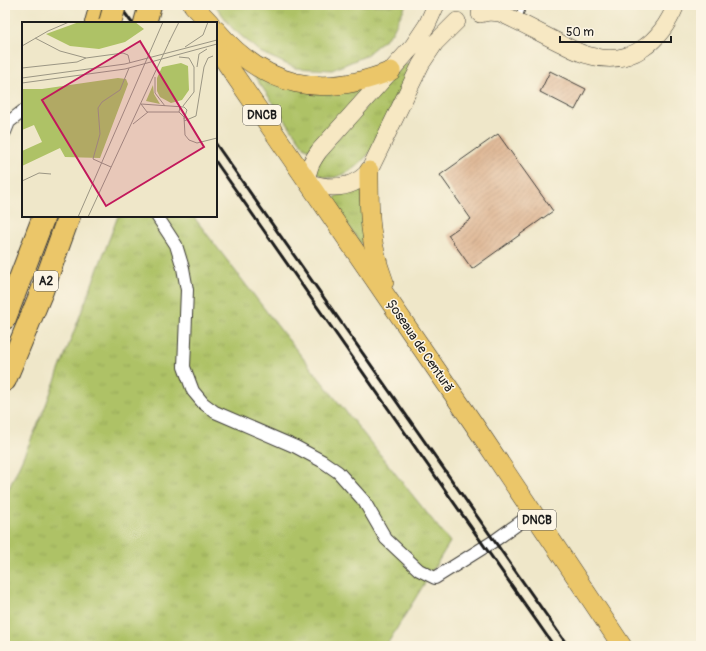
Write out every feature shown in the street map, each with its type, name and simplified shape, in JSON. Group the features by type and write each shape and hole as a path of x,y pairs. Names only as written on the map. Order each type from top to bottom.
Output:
{"highway":[{"path":"96,22 101,5"},
{"path":"110,22 115,5"},
{"path":"134,22 139,5"},
{"path":"145,22 150,5"},
{"path":"5,284 30,217"},
{"name":"A2","path":"5,318 44,217"},
{"name":"A2","path":"5,380 42,291 69,217"},
{"path":"20,345 49,300 82,217"}],"main road":[{"path":"187,5 198,22"},
{"path":"193,5 209,22"},
{"path":"217,31 250,63 271,74 295,82 320,86 349,84 370,79 391,71"},
{"name":"Șoseaua de Centură","path":"217,49 393,306 622,646"},
{"path":"369,171 369,215 372,240 380,271 393,306"}],"street":[{"path":"436,5 420,36 316,156 309,168 307,182 328,188 342,187 359,180 369,171 421,64 435,43 457,21"},
{"path":"440,5 446,15 457,21 469,20 482,10 500,13 575,50 590,56 613,59 640,51 649,45 667,24 676,5"},
{"path":"497,5 513,19"},
{"path":"5,132 9,122 22,111"},
{"path":"158,217 176,245 184,268 187,290 184,367 193,391 203,403 215,412 296,447 322,461 338,472 364,501 386,539 419,570 435,578 494,541 533,513"}],"lane":[{"path":"513,19 523,5"}],"green space":[{"path":"215,5 406,5 391,34 365,56 332,70 295,68 260,52 232,28"},
{"path":"410,63 413,68 372,150 354,168 340,176 324,177 317,173 315,164 404,64"},
{"path":"250,70 356,88 363,91 311,150 305,148"},
{"path":"356,190 362,191 365,240 361,244 335,208 334,202 336,196"},
{"path":"118,217 194,217 283,333 450,542 386,646 5,646 5,497 42,415"}],"building":[{"path":"550,71 586,89 575,110 540,92"},
{"path":"498,134 553,211 472,269 448,235 471,219 440,175"}],"railway":[{"path":"106,5 118,22"},
{"path":"119,5 131,22"},
{"path":"217,145 568,646"},
{"path":"217,163 554,646"}]}
